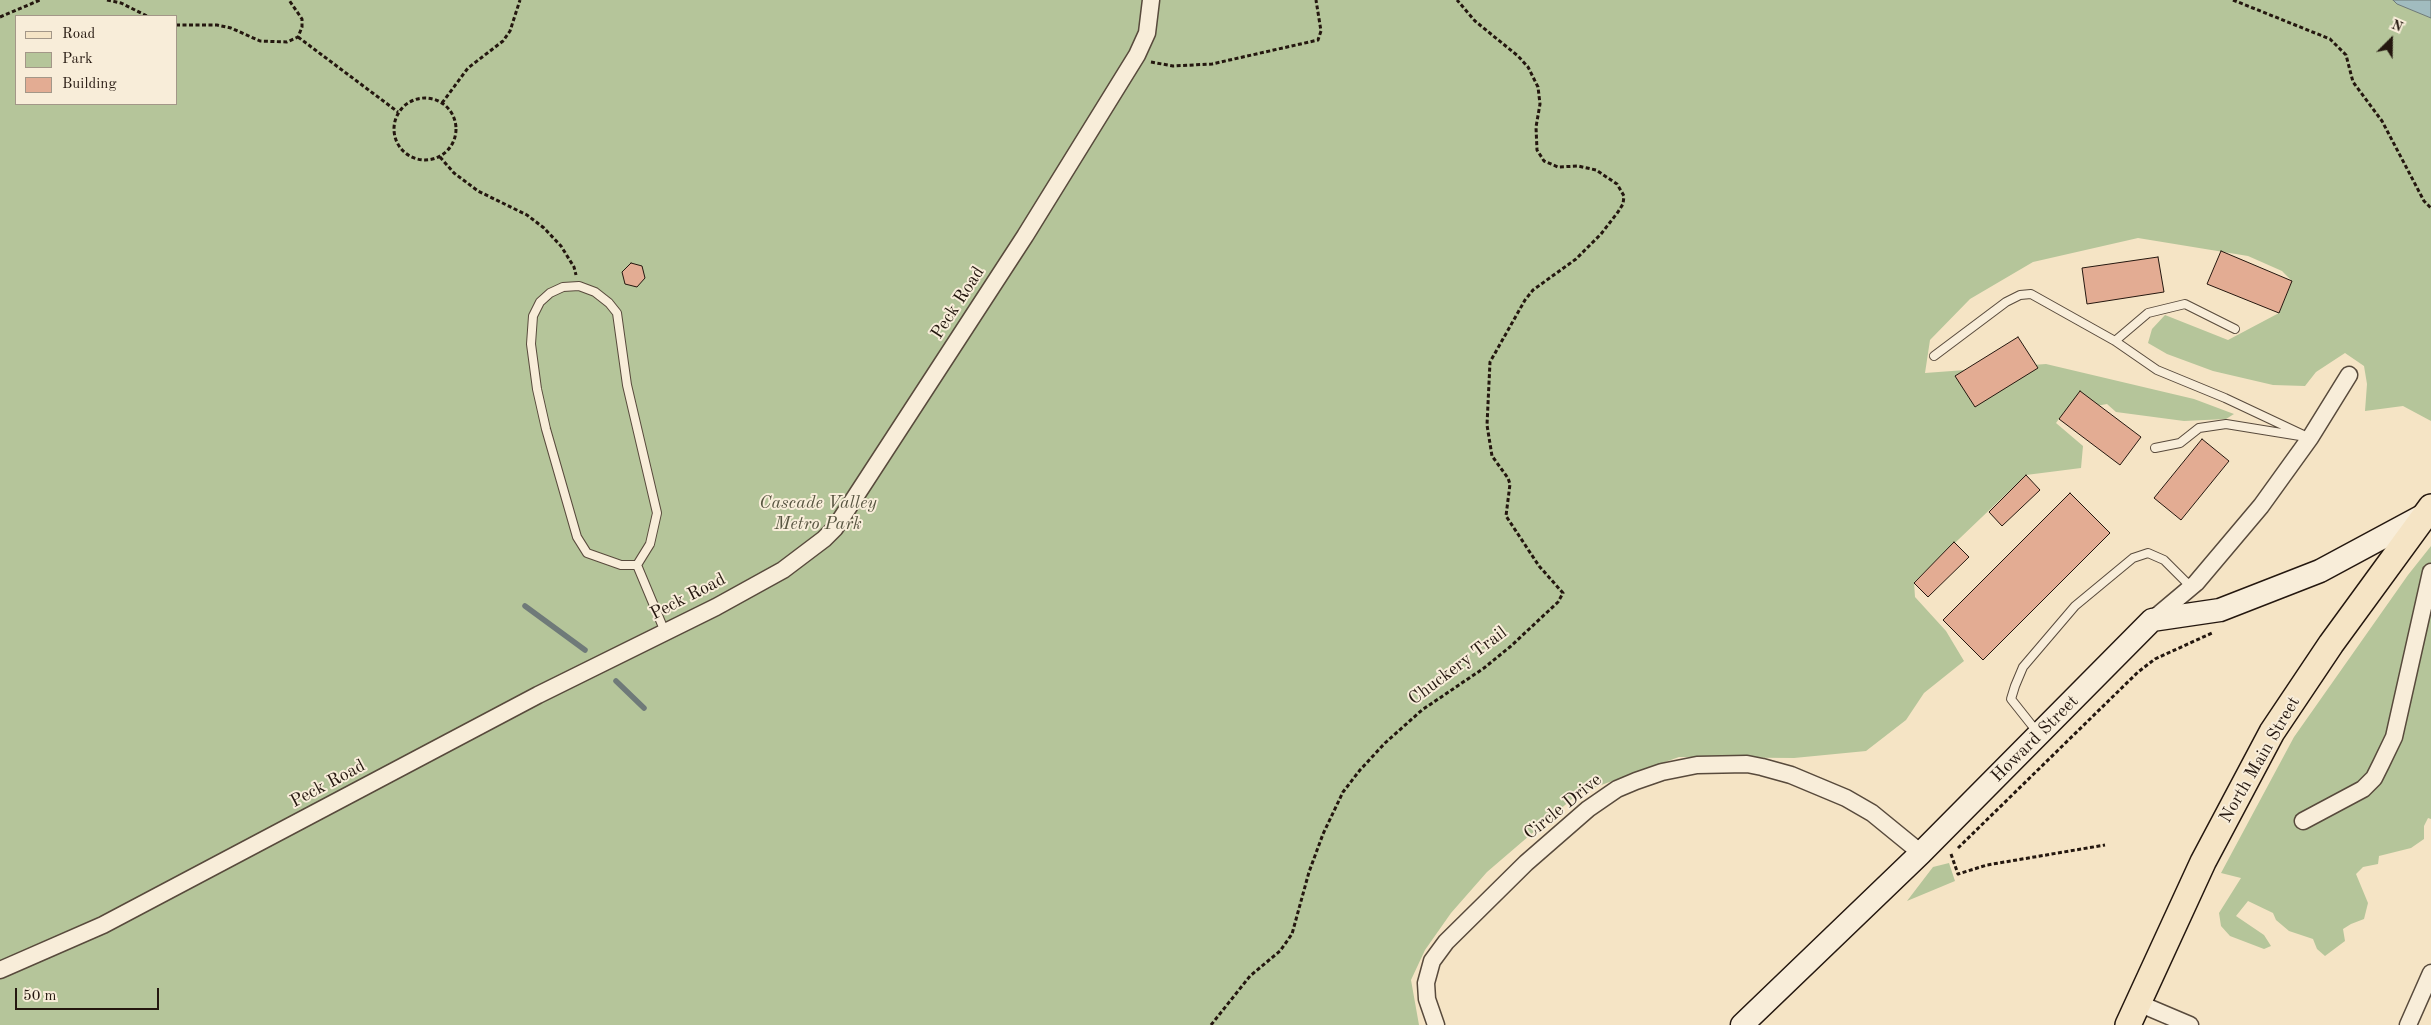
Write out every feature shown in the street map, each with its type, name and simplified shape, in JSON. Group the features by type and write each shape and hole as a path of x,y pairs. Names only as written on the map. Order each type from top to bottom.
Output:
{"main road":[{"path":"2152,620 2220,610 2311,575 2354,554 2428,511"},
{"name":"North Main Street","path":"2128,1025 2203,862 2272,732 2331,644 2428,511"},
{"name":"Howard Street","path":"1742,1025 1921,853 2152,620"}],"street":[{"name":"Peck Road","path":"0,970 104,925 538,695 665,632 783,570 824,540 835,528 1025,236 1137,55 1147,33 1150,0"},
{"name":"Howard Street","path":"2152,620 2191,587 2261,506 2310,438 2349,375"},
{"path":"2303,821 2363,789 2374,778 2394,737 2431,572"},
{"name":"Circle Drive","path":"1436,1025 1427,999 1426,983 1432,960 1446,942 1526,863 1588,809 1616,789 1636,781 1662,772 1697,765 1747,764 1791,774 1846,798 1872,813 1921,853"},
{"path":"2408,1025 2431,973"},
{"path":"2138,1003 2190,1025"}],"lane":[{"path":"578,286 595,292 610,302 620,326 627,385 657,513 650,544 637,565 621,565 588,552 577,537 558,473 537,389 531,344 532,316 540,302 550,293 563,287 578,286"},
{"path":"1934,356 2006,302 2025,294 2031,294 2115,341 2157,370 2225,398 2310,438"},
{"path":"2115,341 2148,313 2185,304 2235,329"},
{"path":"2155,448 2180,443 2199,428 2226,424 2310,438"},
{"path":"2039,734 2011,699 2014,686 2023,667 2075,606 2133,558 2148,553 2164,560 2191,587"},
{"path":"637,565 665,632"}],"path":[{"path":"0,17 40,0"},
{"path":"107,0 121,3 145,15"},
{"path":"178,25 224,27 260,41 287,42 298,37 302,27 302,19 296,6 289,0"},
{"path":"442,103 468,68 504,41 510,31 520,0"},
{"path":"1137,55 1155,64 1194,66 1318,40 1321,31 1316,0"},
{"name":"Chuckery Trail","path":"1211,1025 1250,976 1280,951 1292,934 1309,872 1323,834 1343,792 1360,770 1385,743 1422,710 1451,688 1484,668 1511,646 1558,602 1563,593 1534,559 1506,516 1510,484 1508,478 1492,456 1486,425 1490,362 1525,300 1533,290 1576,259 1601,234 1623,204 1624,196 1617,184 1596,170 1578,166 1558,167 1544,161 1537,150 1536,127 1540,104 1538,87 1528,67 1518,56 1475,21 1457,0"},
{"path":"2233,0 2330,39 2346,55 2352,82 2382,121 2424,201 2431,208"},
{"path":"298,37 398,112"},
{"path":"433,99 442,103 449,109 457,126 453,144 440,157 422,161 405,154 395,139 393,129 398,112 414,100 433,99"},
{"path":"440,157 454,173 478,191 527,215 544,228 561,246 570,260 574,267 578,286"},
{"path":"2105,845 1986,864 1958,874 1950,855 2138,672 2155,659 2216,632"}],"green space":[{"name":"Cascade Valley Metro Park","path":"0,0 2393,0 2431,18 2431,421 2403,406 2365,411 2367,384 2364,366 2345,353 2316,372 2305,386 2273,385 2213,371 2167,354 2148,343 2152,329 2165,315 2228,340 2279,313 2292,281 2282,271 2248,256 2138,238 2033,262 1970,299 1930,340 1925,373 2046,364 2194,399 2234,414 2226,419 2184,421 2116,412 2107,404 2064,412 2056,423 2083,446 2081,468 2026,475 1914,582 1915,597 1946,631 1964,661 1924,693 1906,720 1866,751 1794,758 1679,757 1579,793 1487,872 1451,913 1425,950 1411,980 1419,1025 0,1025"},
{"path":"2431,546 2431,819 2428,818 2424,826 2424,839 2411,848 2379,856 2378,864 2363,867 2356,874 2368,903 2364,919 2343,929 2345,941 2325,956 2317,949 2313,939 2289,931 2276,920 2273,913 2248,901 2236,916 2264,935 2271,946 2264,949 2230,936 2221,926 2219,913 2241,878 2221,873 2294,737 2408,575"},
{"path":"1949,863 1955,881 1907,901 1933,867"}],"water":[{"path":"2393,0 2431,0 2431,18 2397,4"}],"building":[{"path":"2221,251 2292,281 2279,313 2207,284"},
{"path":"2158,257 2164,292 2087,304 2082,268"},
{"path":"631,263 642,266 645,278 637,287 625,284 622,272"},
{"path":"2018,337 2038,368 1975,407 1955,376"},
{"path":"2080,391 2141,437 2120,465 2059,419"},
{"path":"2202,439 2229,461 2181,520 2154,498"},
{"path":"2026,475 2040,490 2002,526 1989,512"},
{"path":"2070,493 2110,533 1983,660 1943,620"},
{"path":"1954,542 1969,557 1928,597 1914,583"}],"waterway":[{"path":"525,606 585,650"},
{"path":"616,681 644,708"}]}
